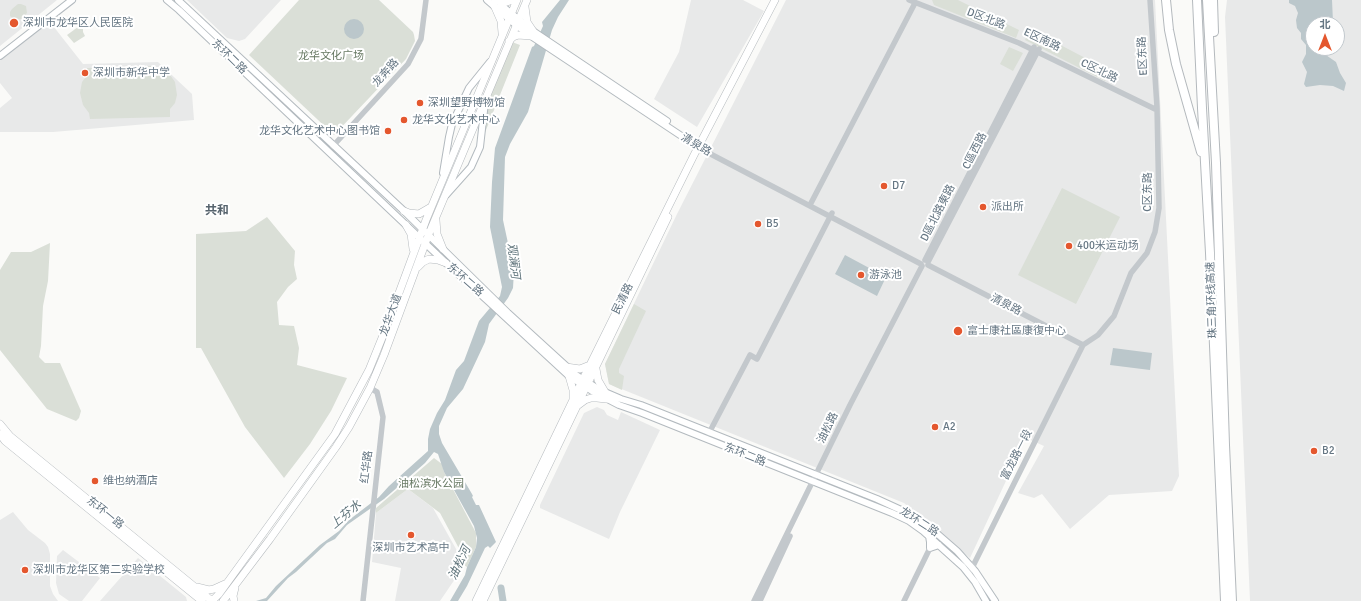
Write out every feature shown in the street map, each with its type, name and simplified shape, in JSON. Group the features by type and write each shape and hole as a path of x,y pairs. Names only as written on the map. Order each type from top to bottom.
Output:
{"highway":[{"path":"1166,0 1172,47 1206,174"},
{"path":"1192,0 1202,108"},
{"name":"珠三角环线高速","path":"1197,0 1225,601"},
{"name":"珠三角环线高速","path":"1207,0 1216,163 1232,601"},
{"path":"1213,0 1216,163"}],"main road":[{"path":"0,52 66,0"},
{"path":"0,56 72,0"},
{"name":"东环二路","path":"167,0 446,263 491,300"},
{"name":"东环二路","path":"178,0 404,211 491,300 569,376 585,383 606,396 814,483"},
{"name":"清泉路","path":"487,0 494,2 517,23 532,34 700,146"},
{"path":"502,35 501,21 494,2 504,3 513,0"},
{"name":"龙华大道","path":"212,601 227,583 317,459 338,427 371,364 431,207 517,0"},
{"name":"民清路","path":"483,601 593,366 700,146 775,0"},
{"name":"民清路","path":"700,146 781,0"},
{"path":"509,41 511,38 518,35 532,34 526,19 526,2"},
{"name":"龙华大道","path":"223,601 336,447 349,427 370,388 384,355 428,236 526,2"},
{"path":"442,180 452,124 469,88 492,59"},
{"path":"445,197 472,167 480,147 486,97"},
{"path":"404,211 419,214 431,207"},
{"path":"436,217 436,230 442,249"},
{"path":"406,224 412,239 412,255"},
{"path":"415,271 423,262 429,260 438,260 446,263"},
{"name":"东环二路","path":"506,315 585,383"},
{"path":"566,367 580,369 593,366 606,396 591,398 575,404 569,376"},
{"name":"东环二路","path":"606,396 709,433 818,476"},
{"name":"民清路","path":"476,601 575,404"},
{"name":"东环一路","path":"0,424 10,436 191,588 202,601"},
{"name":"东环一路","path":"0,434 5,441 191,588 212,601"},
{"name":"龙环二路","path":"818,476 877,499 912,515 938,534 957,551 972,567 995,601"},
{"name":"龙环二路","path":"814,483 892,513 929,536 969,574 986,601"},
{"path":"929,536 930,548 939,545"},
{"path":"194,601 191,588 209,590 227,583"},
{"path":"234,601 234,593 237,583"}],"street":[{"name":"龙奔路","path":"333,146 408,64 421,39 426,0"},
{"path":"810,203 916,1 909,0"},
{"name":"E区东路","path":"1150,0 1157,109"},
{"name":"E区南路","path":"916,1 1020,40 1036,49"},
{"name":"C区北路","path":"1036,49 1157,109"},
{"name":"D區北路東路","path":"925,264 1036,49"},
{"name":"C区东路","path":"1083,345 1098,335 1114,316 1131,273 1147,253 1155,232 1159,208 1157,109"},
{"name":"清泉路","path":"700,146 1083,345"},
{"path":"709,433 750,355 757,359 831,214"},
{"name":"油松路","path":"759,600 814,483 925,264"},
{"name":"富龙路一段","path":"969,574 1083,345"},
{"name":"红华路","path":"363,601 383,417 377,392 370,388"},
{"path":"904,601 930,548"}],"shaded area":[{"name":"深圳市龙华区人民医院","path":"0,0 57,0 0,46"},
{"path":"187,0 281,0 245,39 239,41 227,38"},
{"path":"560,0 569,0 552,30 528,112 510,144 505,157 503,220 514,271 513,288 508,298 489,324 485,342 463,389 447,408 439,426 439,434 442,443 472,494 476,505 479,505 496,542 490,548 488,546 485,548 467,586 458,601 450,601 465,575 476,547 477,538 474,526 444,472 438,454 434,452 425,463 384,499 347,525 335,539 327,543 288,578 267,601 256,601 266,598 276,586 320,545 379,497 428,451 430,429 445,400 456,370 464,361 479,321 500,296 502,287 490,227 495,148 532,47 534,46 543,26 542,22"},
{"path":"691,0 743,0 764,11 697,127 654,99 679,52"},
{"path":"786,0 1155,0 1179,476 1172,491 1109,495 1070,529 1042,494 1034,498 1018,493 1044,446 1026,438 970,558 904,503 609,384 605,364 677,214"},
{"path":"1227,0 1361,0 1361,601 1250,601 1225,17"},
{"path":"1289,0 1332,0 1333,16 1305,16 1305,44 1301,39 1301,33 1297,28 1296,20 1298,13 1295,6 1289,3"},
{"path":"354,19 361,22 364,29 361,36 354,39 347,36 344,29 347,22"},
{"name":"深圳市新华中学","path":"50,22 83,64 158,62 192,94 194,120 53,132 0,132 0,108 12,98 0,83 0,61"},
{"path":"1305,56 1327,56 1336,62 1346,83 1344,91 1333,86 1320,85 1306,87 1304,84 1307,72 1302,62"},
{"name":"游泳池","path":"845,255 886,277 877,296 835,274"},
{"path":"1113,348 1152,353 1150,370 1110,365"},
{"path":"597,407 604,410 607,415 618,420 621,412 660,430 620,512 609,539 540,508 540,505 584,413"},
{"name":"深圳市艺术高中","path":"408,489 433,508 460,556 455,579 440,601 395,601 401,568 372,562 376,513"},
{"name":"深圳市龙华区第二实验学校","path":"13,512 28,530 48,547 50,554 50,586 58,601 0,601 0,520"},
{"path":"63,550 100,578 82,601 69,601 59,594 56,583 57,556"},
{"path":"138,558 186,597 187,601 100,601"}],"green space":[{"name":"龙华文化广场","path":"299,0 379,0 413,32 414,35 415,41 406,59 334,135 249,55"},
{"path":"932,0 958,0 1019,30 1016,38 934,5"},
{"path":"18,4 26,6 27,13 21,19 15,20 10,16 10,12"},
{"path":"78,27 83,29 85,36 74,43 67,35"},
{"path":"1030,29 1110,71 1105,81 1025,40"},
{"path":"512,42 520,45 484,135 489,99"},
{"path":"1009,47 1023,53 1013,71 1000,64"},
{"path":"152,66 168,72 175,82 177,95 175,103 170,109 170,117 90,119 89,113 83,105 80,93 82,82 89,73 87,73 87,68"},
{"name":"400米运动场","path":"1062,188 1120,217 1076,304 1018,275"},
{"path":"267,217 295,251 294,265 297,279 288,287 277,302 279,325 294,326 299,348 297,365 347,378 331,411 310,444 284,478 245,427 201,348 196,348 196,234 246,231"},
{"path":"50,243 48,281 43,306 39,357 45,363 60,363 81,411 79,418 76,421 47,409 0,350 0,270 11,252 31,252"},
{"path":"634,304 646,311 619,369 619,373 624,376 622,390 609,384 605,364"},
{"name":"油松滨水公园","path":"434,458 442,464 444,472 476,533 476,547 467,567 461,560 463,556 440,513 408,489 376,513 376,508"}],"waterway":[{"path":"501,588 503,601"}],"place":[{"name":"深圳市龙华区人民医院","path":"14,23"},
{"name":"深圳市新华中学","path":"85,73"},
{"name":"深圳望野博物馆","path":"420,103"},
{"name":"龙华文化艺术中心","path":"404,120"},
{"name":"龙华文化艺术中心图书馆","path":"388,131"},
{"name":"D7","path":"884,186"},
{"name":"派出所","path":"983,207"},
{"name":"B5","path":"758,224"},
{"name":"400米运动场","path":"1069,246"},
{"name":"游泳池","path":"861,275"},
{"name":"富士康社區康復中心","path":"958,331"},
{"name":"A2","path":"935,427"},
{"name":"B2","path":"1314,451"},
{"name":"维也纳酒店","path":"95,481"},
{"name":"深圳市艺术高中","path":"411,535"},
{"name":"深圳市龙华区第二实验学校","path":"25,570"}],"district":[{"name":"共和","path":"217,211"}],"water label":[{"name":"观澜河","path":"513,261"},
{"name":"上芬水","path":"346,515"},
{"name":"油松河","path":"460,563"}]}
